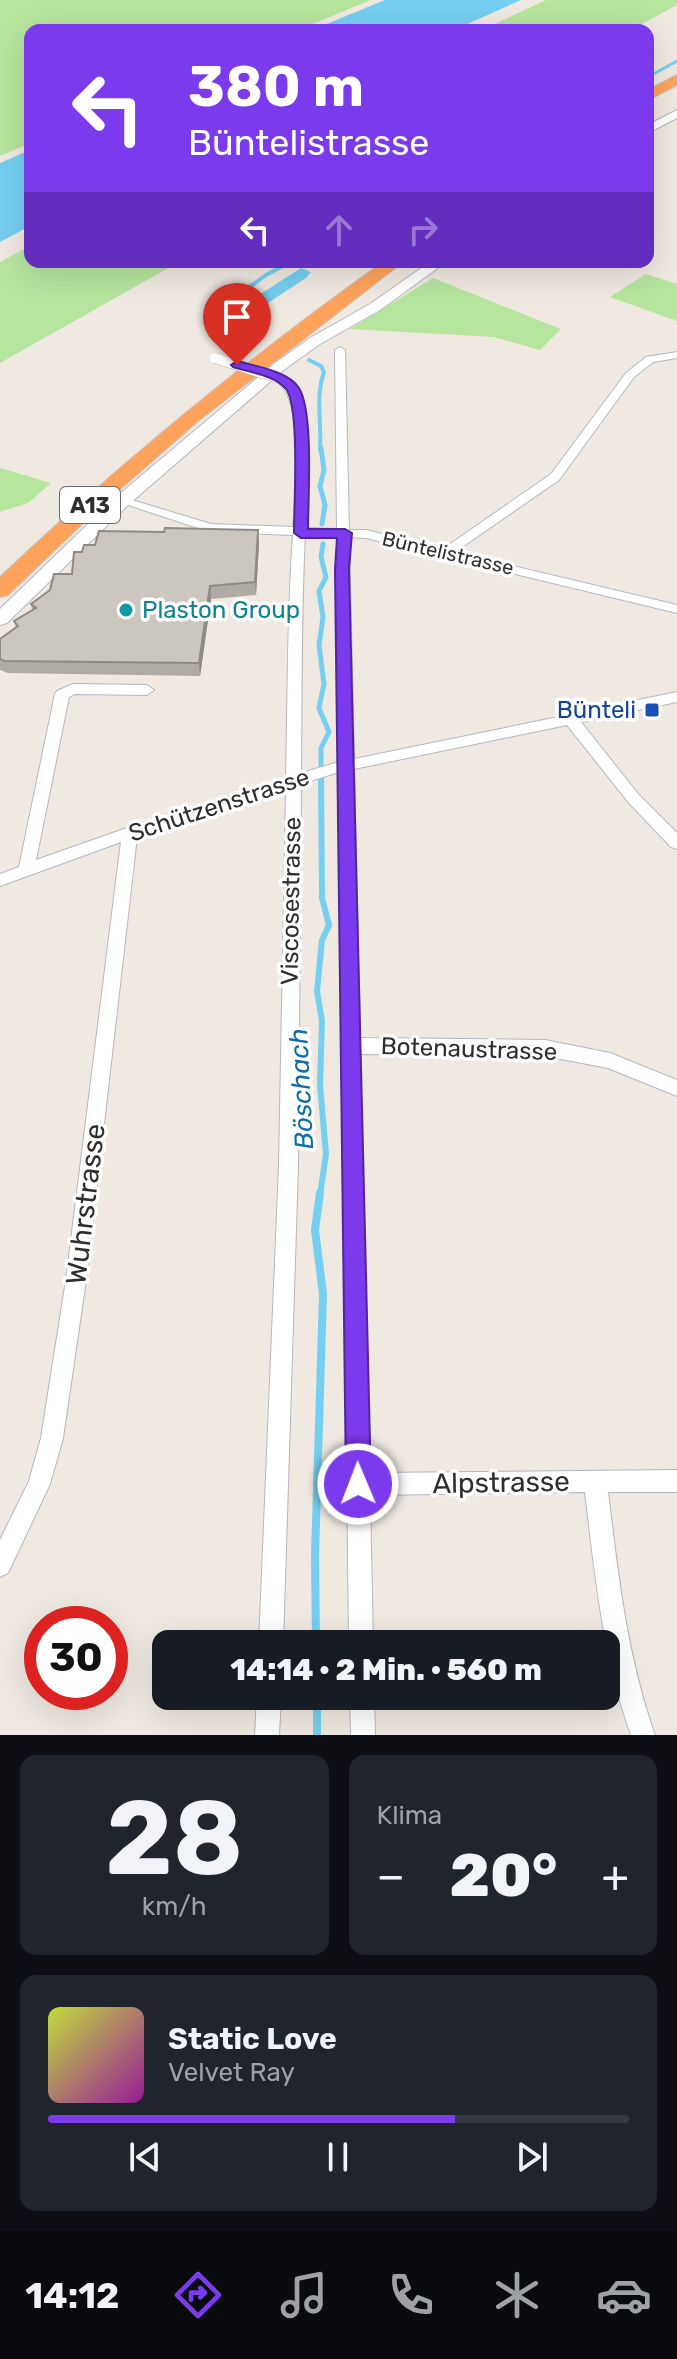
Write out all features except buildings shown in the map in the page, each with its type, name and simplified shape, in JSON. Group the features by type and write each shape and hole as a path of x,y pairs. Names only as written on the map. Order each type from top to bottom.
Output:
{"highway":[{"path":"654,92 677,79"},
{"path":"654,104 677,91"},
{"name":"A13","path":"0,566 124,454 209,383 364,268"},
{"name":"A13","path":"0,590 52,538 215,396 386,268"}],"street":[{"path":"654,126 677,113"},
{"path":"0,619 122,501 280,366 315,341 375,307 430,268"},
{"path":"340,350 345,533 341,767 351,1046 361,1630"},
{"path":"446,552 555,477 630,375 650,359 677,355"},
{"name":"Viscosestrasse","path":"215,358 281,379 293,388 300,412 301,533 295,603 298,630 297,780 287,1238 272,1630"},
{"name":"Büntelistrasse","path":"122,501 193,525 366,534 677,609"},
{"path":"27,868 62,694 73,689 147,690"},
{"name":"Schützenstrasse","path":"0,880 130,833 341,767 569,717 677,697"},
{"path":"569,717 634,799 677,843"},
{"name":"Wuhrstrasse","path":"0,1565 39,1484 52,1438 76,1280 130,833"},
{"name":"Botenaustrasse","path":"351,1046 545,1048 610,1061 677,1088"},
{"name":"Alpstrasse","path":"595,1481 615,1640 632,1707 643,1735"},
{"name":"Alpstrasse","path":"358,1484 677,1481"},
{"path":"267,1735 268,1710"},
{"path":"362,1710 363,1735"}],"green space":[{"path":"0,0 371,0 313,24 24,24 24,146 0,156"},
{"path":"546,0 677,0 677,5 642,24 495,24"},
{"path":"24,249 24,268 168,268 0,363 0,262"},
{"path":"646,274 677,284 677,321 610,297"},
{"path":"433,278 561,329 540,350 494,337 350,329"},
{"path":"0,468 51,483 28,503 0,512"}],"water":[{"path":"385,0 521,0 467,24 327,24"},
{"path":"24,153 24,229 0,242 0,163"},
{"path":"301,268 311,272 306,278 237,323 227,319 228,315"}],"waterway":[{"name":"Böschach","path":"654,74 677,61"},
{"name":"Böschach","path":"239,337 213,327 210,316 279,268"},
{"name":"Böschach","path":"309,360 321,366 324,372 319,401 320,450"},
{"name":"Böschach","path":"321,448 324,470 320,486 325,505 322,524"},
{"name":"Böschach","path":"321,774 321,748 329,732 319,708 324,684 319,645 323,617 319,591 326,577 321,557 323,544"},
{"name":"Böschach","path":"320,1195 326,1154 320,1085 322,1021 317,991 322,940 329,925 322,898 321,774"},
{"name":"Böschach","path":"316,1630 315,1555 323,1294 315,1230 320,1193"},
{"name":"Böschach","path":"317,1710 317,1735"}],"place":[{"name":"Plaston Group","path":"126,610"},
{"name":"Bünteli","path":"652,710"}],"route":[{"path":"237,365 281,379 293,388 300,412 301,533 345,533 342,569 348,766 358,1484"}]}
